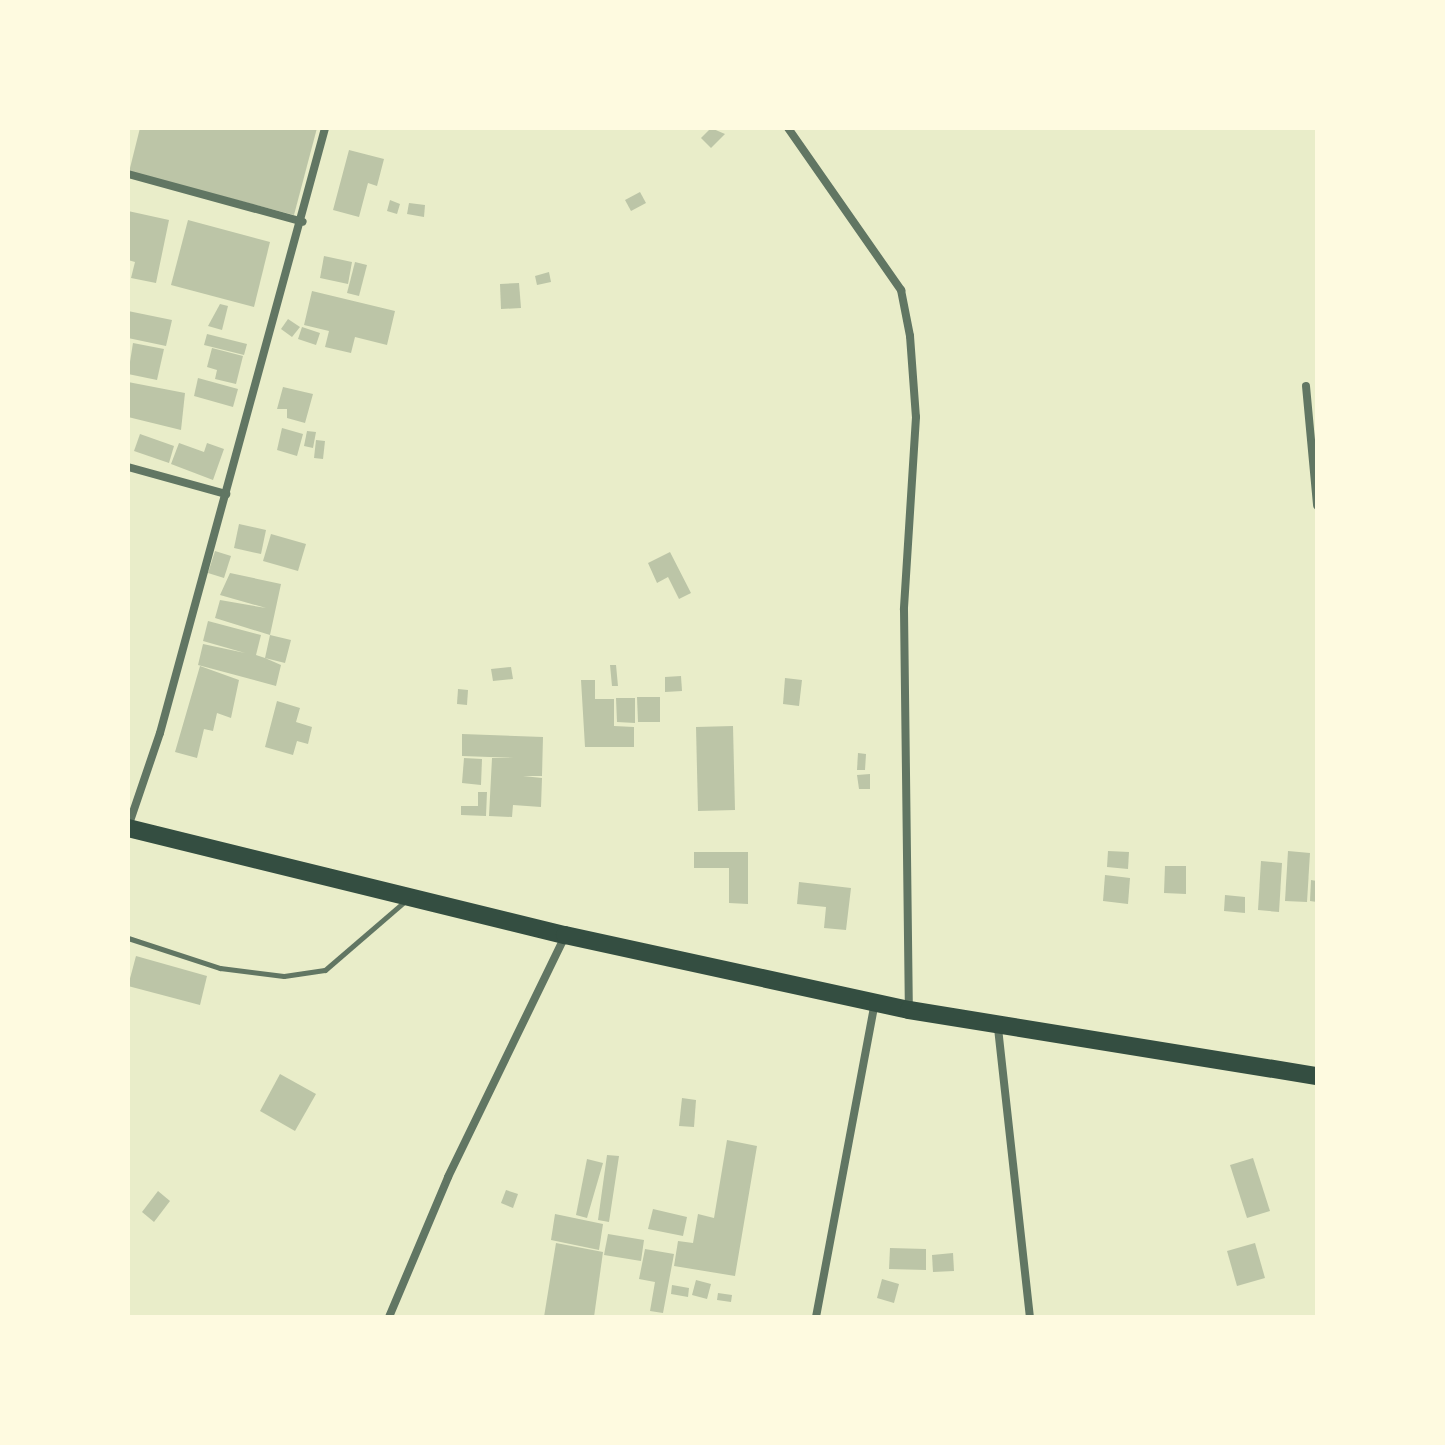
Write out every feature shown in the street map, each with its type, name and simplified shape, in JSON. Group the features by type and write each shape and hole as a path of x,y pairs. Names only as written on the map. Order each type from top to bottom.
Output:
{"highway":[{"path":"128,827 565,935 875,1003 998,1028 1317,1076"}],"street":[{"path":"128,827 160,733 303,222 325,128"},
{"path":"788,128 901,290 910,336 916,417 904,610 909,1010"},
{"path":"128,174 303,222"},
{"path":"1306,386 1317,505"},
{"path":"128,467 226,494"},
{"path":"389,1317 448,1177 565,935"},
{"path":"816,1317 875,1003"},
{"path":"998,1028 1030,1317"}],"lane":[{"path":"128,938 220,968 284,976 325,970 412,896"}],"building":[{"path":"140,128 317,128 294,215 129,172"},
{"path":"711,128 725,134 711,148 701,138"},
{"path":"349,150 384,159 377,186 368,183 359,217 333,210"},
{"path":"640,192 646,203 631,211 625,200"},
{"path":"390,200 400,204 397,214 387,211"},
{"path":"409,203 425,205 424,217 407,214"},
{"path":"128,211 169,220 156,283 131,278 135,262 128,260"},
{"path":"188,220 270,242 254,307 171,285"},
{"path":"324,256 352,262 348,284 320,278"},
{"path":"355,262 367,265 359,296 347,293"},
{"path":"549,272 551,282 537,285 535,276"},
{"path":"519,283 521,308 501,309 500,284"},
{"path":"312,291 395,311 387,345 355,337 351,353 325,347 329,331 304,325"},
{"path":"220,304 228,306 222,330 208,326"},
{"path":"128,311 172,320 166,346 128,338"},
{"path":"288,319 300,327 292,337 281,329"},
{"path":"302,327 320,333 316,345 298,339"},
{"path":"207,334 247,344 244,355 204,345"},
{"path":"133,343 164,349 157,380 128,374"},
{"path":"212,348 243,356 236,384 215,379 217,370 207,367"},
{"path":"198,378 238,389 233,407 194,396"},
{"path":"128,382 185,393 181,430 128,417"},
{"path":"283,387 313,394 305,423 287,418 287,409 277,409"},
{"path":"282,428 303,434 297,456 277,450"},
{"path":"307,431 316,432 313,448 304,446"},
{"path":"140,434 174,446 169,463 134,451"},
{"path":"316,440 325,441 323,459 314,458"},
{"path":"179,443 204,452 207,443 224,449 213,480 171,464"},
{"path":"239,524 266,530 261,554 234,548"},
{"path":"271,534 306,544 298,571 263,561"},
{"path":"215,551 231,556 224,578 208,573"},
{"path":"670,552 691,593 679,599 668,577 657,583 648,563"},
{"path":"230,573 281,584 270,635 215,618 220,600 266,608 220,595"},
{"path":"208,621 261,635 256,655 281,665 276,686 198,665 203,644 245,653 203,641"},
{"path":"270,635 291,640 285,663 265,658"},
{"path":"610,665 616,665 618,686 612,686"},
{"path":"200,666 239,680 231,718 217,713 213,731 204,729 197,758 175,752"},
{"path":"511,667 513,679 493,681 491,669"},
{"path":"681,676 682,691 665,692 665,677"},
{"path":"785,678 802,680 799,706 783,704"},
{"path":"581,680 595,680 595,699 614,699 614,726 634,727 634,747 585,747"},
{"path":"458,689 468,690 467,705 457,704"},
{"path":"637,697 660,697 660,722 638,722"},
{"path":"616,698 635,698 635,723 617,722"},
{"path":"277,701 300,708 296,722 312,727 308,744 297,741 293,755 265,747"},
{"path":"733,726 735,810 698,811 696,727"},
{"path":"462,734 543,737 542,776 523,776 542,778 541,807 513,805 512,817 489,816 492,758 514,758 462,756"},
{"path":"858,753 866,754 865,770 857,770"},
{"path":"464,758 482,759 481,785 462,783"},
{"path":"870,774 870,789 859,789 857,775"},
{"path":"478,792 487,792 486,816 461,815 461,806 478,806"},
{"path":"1108,851 1129,852 1128,869 1107,867"},
{"path":"1288,851 1310,853 1307,902 1285,901"},
{"path":"694,852 748,852 748,904 729,903 729,868 694,868"},
{"path":"1261,861 1282,863 1279,912 1258,910"},
{"path":"1165,866 1186,866 1186,894 1164,893"},
{"path":"1105,875 1130,878 1128,904 1103,901"},
{"path":"1311,880 1317,881 1317,902 1310,901"},
{"path":"799,882 851,888 846,930 824,928 826,907 797,904"},
{"path":"1225,895 1245,897 1245,913 1224,911"},
{"path":"136,956 207,976 200,1005 128,986"},
{"path":"280,1074 316,1094 295,1131 260,1111"},
{"path":"682,1098 696,1100 694,1127 679,1126"},
{"path":"727,1140 757,1146 735,1276 674,1266 678,1241 693,1243 698,1214 714,1218"},
{"path":"607,1155 619,1156 609,1222 598,1220"},
{"path":"1253,1158 1270,1211 1247,1218 1230,1165"},
{"path":"587,1159 603,1163 587,1218 576,1215"},
{"path":"506,1190 518,1194 513,1208 501,1203"},
{"path":"158,1191 170,1201 154,1222 142,1212"},
{"path":"653,1209 687,1217 683,1236 648,1229"},
{"path":"555,1214 603,1224 599,1250 551,1240"},
{"path":"608,1234 644,1240 641,1261 604,1255"},
{"path":"556,1243 603,1252 594,1317 544,1317"},
{"path":"1255,1243 1265,1278 1237,1286 1227,1251"},
{"path":"890,1248 926,1249 926,1270 889,1269"},
{"path":"645,1249 674,1254 663,1313 650,1311 655,1282 639,1279"},
{"path":"953,1253 954,1271 933,1272 932,1255"},
{"path":"882,1279 899,1284 894,1303 877,1298"},
{"path":"696,1280 711,1284 707,1299 692,1295"},
{"path":"672,1285 689,1288 688,1297 671,1294"},
{"path":"718,1293 732,1295 731,1302 717,1300"}]}
